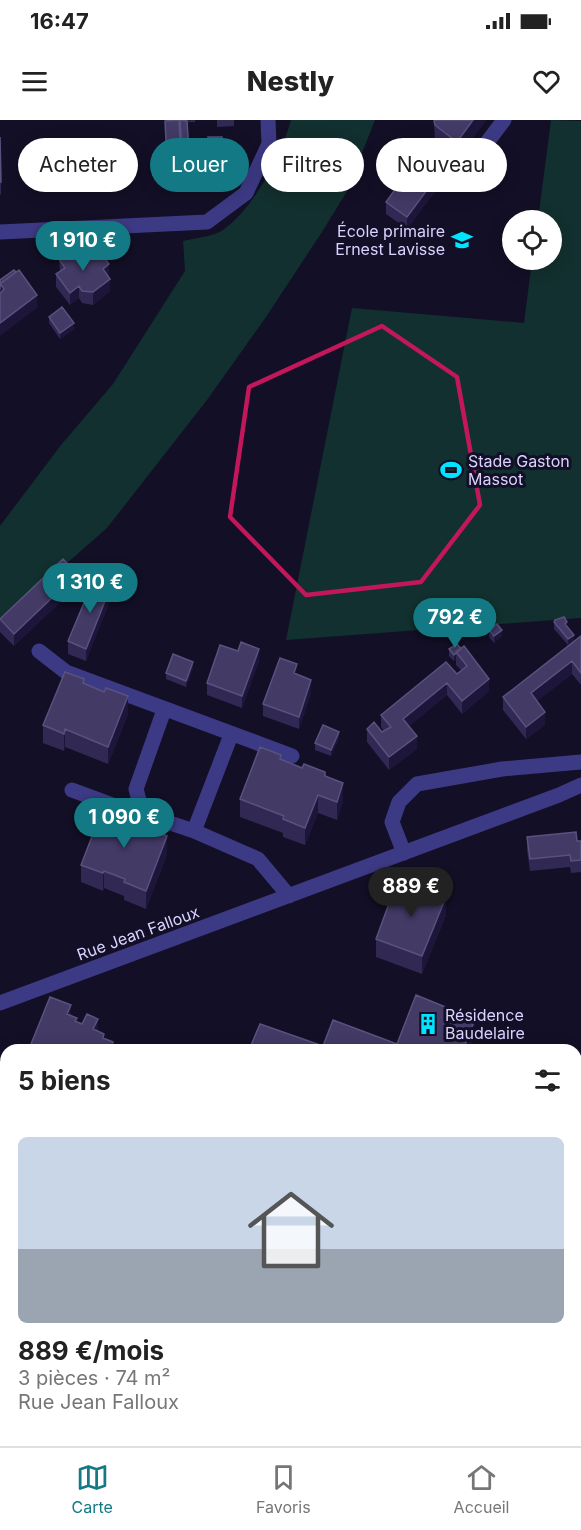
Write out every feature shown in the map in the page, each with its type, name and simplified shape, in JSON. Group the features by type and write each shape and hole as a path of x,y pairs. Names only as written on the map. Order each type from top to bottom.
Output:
{"street":[{"path":"0,232 207,222 246,193 269,144 268,120"},
{"path":"490,138 504,120"},
{"path":"39,651 66,672 292,756"},
{"path":"164,710 136,789 140,804 149,816 194,831 258,859 289,896"},
{"path":"194,831 231,735"},
{"path":"404,853 392,822 399,802 417,784 502,769 581,762"},
{"name":"Rue Jean Falloux","path":"0,1003 581,785"},
{"path":"72,790 126,810 140,804"},
{"name":"Rue Jean Falloux","path":"559,795 581,798"}],"highlighted area":[{"path":"382,326 457,377 480,505 421,582 306,595 230,517 249,387"}],"green space":[{"path":"291,120 375,120 364,148 364,138 285,138"},
{"name":"Stade Gaston Massot","path":"551,120 581,121 581,618 286,640 352,308 524,323 531,270 562,270 562,210 539,210"},
{"path":"261,187 261,192 346,192 266,317 207,400 107,528 0,622 0,526 61,445 113,384 185,271 183,241 209,236 223,230"}],"building":[{"path":"179,120 180,138 166,138 165,121"},
{"path":"180,120 187,121 188,138 181,138"},
{"path":"473,120 460,138 452,138 435,125 434,121"},
{"path":"393,192 426,192 407,217 386,202"},
{"path":"73,248 79,257 90,258 99,251 109,264 103,269 110,279 93,292 82,291 79,286 70,293 56,274 65,268 59,259"},
{"path":"14,270 16,272 0,284 0,280"},
{"path":"19,270 37,295 0,323 0,293 4,289 0,284"},
{"path":"62,307 74,323 60,333 49,317"},
{"path":"63,559 77,574 14,634 0,619"},
{"path":"94,579 111,586 86,649 68,641"},
{"path":"564,617 567,622 565,624 574,635 568,639 554,622"},
{"path":"497,624 502,630 494,636 489,630"},
{"path":"581,636 581,673 572,661 531,693 545,712 526,727 503,697"},
{"path":"241,642 259,649 242,696 207,683 220,645 238,651"},
{"path":"457,644 461,649 454,655 449,649"},
{"path":"464,646 489,679 462,701 447,683 403,719 417,736 389,757 367,729 374,722 382,732 391,727 381,715 446,662 457,674 467,666 456,652"},
{"path":"173,654 193,662 186,681 166,673"},
{"path":"280,658 297,664 294,673 311,680 299,717 263,704"},
{"path":"65,672 84,679 83,683 104,692 106,688 128,696 108,747 65,729 64,734 43,725"},
{"path":"323,725 339,732 331,750 315,743"},
{"path":"260,747 281,755 280,759 302,768 304,764 325,772 325,776 343,783 337,802 318,795 305,828 283,819 284,816 240,799"},
{"path":"103,808 167,836 146,891 124,882 125,879 81,865"},
{"path":"576,832 577,841 581,841 581,860 571,861 570,855 530,859 527,837"},
{"path":"398,879 446,897 422,956 376,939"},
{"path":"416,995 475,1019 465,1044 397,1044"},
{"path":"50,997 71,1005 67,1014 77,1018 75,1021 82,1024 87,1014 98,1019 93,1029 104,1034 103,1038 113,1042 112,1044 31,1044"},
{"path":"333,1020 397,1044 324,1044"},
{"path":"260,1024 317,1044 252,1044"}],"place":[{"name":"École primaire Ernest Lavisse","path":"462,240"},
{"name":"Stade Gaston Massot","path":"451,470"},
{"name":"Résidence Baudelaire","path":"428,1024"}]}
